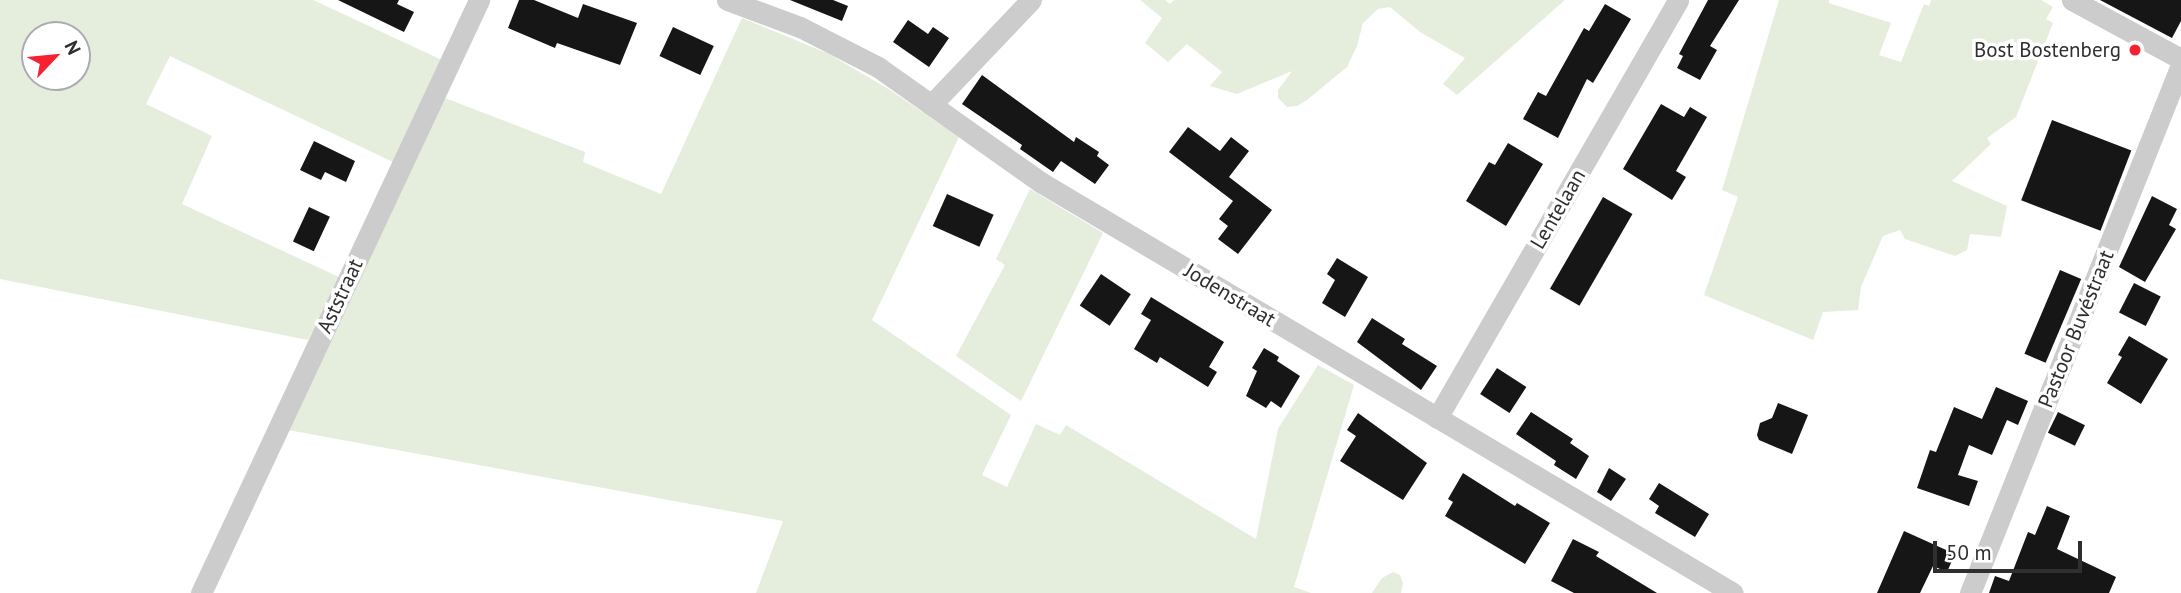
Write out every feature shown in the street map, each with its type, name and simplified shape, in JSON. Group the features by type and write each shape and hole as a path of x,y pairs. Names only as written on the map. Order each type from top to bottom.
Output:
{"street":[{"name":"Aststraat","path":"201,593 479,0"},
{"name":"Jodenstraat","path":"727,0 811,32 878,67 1042,183 1733,593"},
{"path":"931,106 1031,0"},
{"name":"Lentelaan","path":"1437,418 1678,0"},
{"path":"2071,0 2181,59"},
{"name":"Pastoor Buvéstraat","path":"1970,593 2181,65"}],"green space":[{"path":"0,0 313,0 442,60 393,162 170,56 146,104 212,136 182,204 341,278 308,340 0,279"},
{"path":"1140,0 1165,0 1170,4 1174,0 1565,0 1457,95 1443,84 1465,58 1420,32 1390,7 1378,9 1363,23 1357,46 1347,67 1307,100 1297,106 1287,107 1278,98 1278,90 1292,71 1237,94 1210,86 1222,72 1187,44 1168,62 1145,43 1162,18"},
{"path":"1779,0 1829,0 1829,3 1891,23 1879,55 1901,62 1924,4 1929,6 1931,0 2041,0 2053,7 2046,19 2053,23 2016,117 1987,138 1991,144 1952,181 2007,206 2001,237 1970,234 1967,250 1955,256 1905,239 1900,230 1883,236 1861,287 1858,310 1823,312 1813,340 1704,295 1738,197 1722,190"},
{"path":"742,18 829,54 890,90 959,137 872,320 1011,415 982,475 1007,487 1036,424 1060,435 1066,425 1256,539 1278,429 1318,365 1354,385 1294,587 1311,593 756,593 783,521 288,430 445,98 585,152 583,162 661,194"},
{"path":"1030,189 1103,233 1021,401 956,356 1005,265 996,259"},
{"path":"1393,572 1400,575 1403,583 1401,593 1372,593 1382,578"}],"building":[{"path":"338,0 399,0 397,4 414,12 404,32"},
{"path":"519,0 534,0 578,18 583,4 637,23 620,65 557,43 555,48 508,28"},
{"path":"790,0 833,0 848,6 842,21"},
{"path":"1708,0 1739,0 1710,46 1717,50 1700,80 1677,68 1683,56 1679,54"},
{"path":"2100,0 2181,0 2181,21 2172,38"},
{"path":"1605,4 1631,19 1593,83 1587,79 1558,138 1523,119 1538,92 1546,96 1584,28 1589,31"},
{"path":"908,20 928,34 933,27 949,38 929,67 893,42"},
{"path":"673,27 714,46 700,75 659,56"},
{"path":"982,75 1074,142 1076,137 1099,152 1097,156 1109,165 1095,184 1061,161 1053,172 1020,149 1022,145 962,104"},
{"path":"1661,104 1684,117 1690,107 1707,117 1676,171 1686,177 1672,200 1623,169"},
{"path":"2052,120 2131,150 2101,231 2021,200"},
{"path":"1188,127 1220,151 1231,137 1249,151 1229,177 1272,210 1238,254 1218,239 1228,226 1219,219 1233,201 1169,152"},
{"path":"314,141 355,161 346,182 325,172 321,180 300,170"},
{"path":"1508,143 1543,164 1506,226 1466,201 1489,162 1495,165"},
{"path":"947,194 994,215 979,247 933,226"},
{"path":"2152,196 2177,209 2169,225 2176,229 2145,282 2119,267"},
{"path":"1603,197 1632,214 1579,306 1550,289"},
{"path":"309,207 330,217 314,251 293,241"},
{"path":"1337,258 1368,277 1345,317 1322,303 1335,280 1327,274"},
{"path":"2060,270 2081,279 2046,363 2024,354"},
{"path":"1101,274 1131,294 1110,326 1080,306"},
{"path":"2134,283 2161,297 2146,326 2119,312"},
{"path":"1151,297 1224,342 1209,367 1217,372 1208,387 1160,357 1157,363 1134,349 1151,320 1141,314"},
{"path":"1372,318 1405,339 1402,344 1437,366 1421,390 1357,342"},
{"path":"2129,336 2168,359 2141,404 2107,383 2122,357 2118,355"},
{"path":"1264,348 1279,357 1277,361 1300,376 1281,408 1271,401 1266,408 1246,396 1257,371 1252,368"},
{"path":"1497,368 1526,387 1509,413 1480,394"},
{"path":"1996,387 2028,401 2018,425 2007,420 1992,455 1969,445 1958,475 1978,481 1969,506 1917,488 1930,450 1936,452 1954,407 1982,419"},
{"path":"1778,403 1808,415 1792,454 1759,440 1757,435 1760,423 1772,418"},
{"path":"1531,412 1573,439 1570,443 1589,456 1576,479 1554,465 1556,461 1516,434"},
{"path":"2058,412 2085,425 2075,446 2048,433"},
{"path":"1358,413 1427,463 1403,500 1340,461 1356,436 1347,430"},
{"path":"1609,468 1626,479 1611,501 1597,492"},
{"path":"1463,473 1515,506 1517,503 1550,523 1525,564 1445,516 1453,502 1448,499"},
{"path":"1659,483 1709,514 1695,537 1655,513 1659,506 1649,499"},
{"path":"2047,506 2070,516 2057,549 2116,577 2109,593 1989,593 1995,576 2009,581 2028,532 2035,535"},
{"path":"1904,531 1955,554 1947,572 1933,566 1920,593 1877,593"},
{"path":"1573,539 1599,552 1596,556 1657,593 1574,593 1551,581"}],"place":[{"name":"Bost Bostenberg","path":"2135,50"}]}
